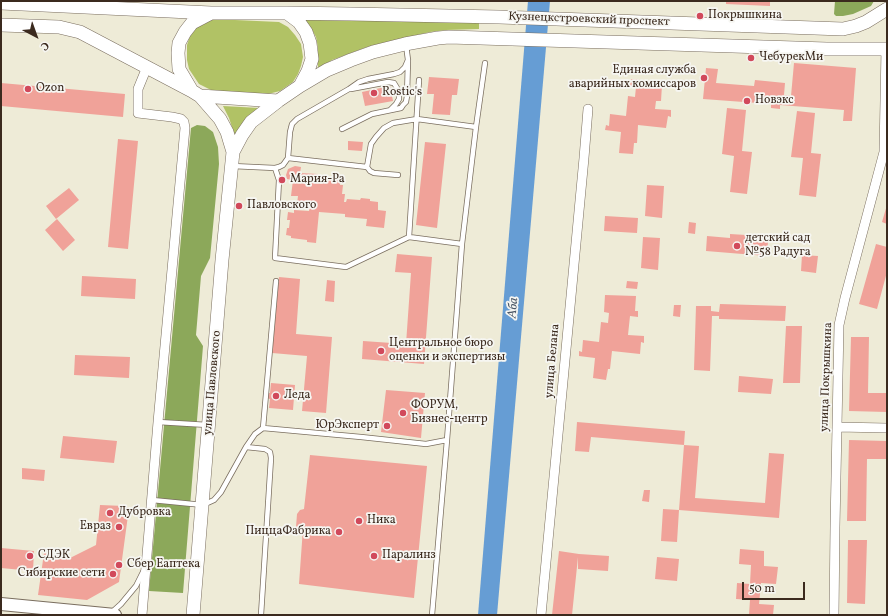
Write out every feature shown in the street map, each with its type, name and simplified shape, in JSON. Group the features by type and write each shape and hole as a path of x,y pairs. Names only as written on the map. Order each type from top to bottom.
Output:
{"main road":[{"path":"1,3 211,13 287,13 299,22 306,32 310,43 312,59 308,71 300,86 278,101 196,93 80,32 60,27 1,25"},
{"name":"Кузнецкстроевский проспект","path":"287,13 572,19 843,29 866,22 887,10"},
{"path":"196,93 179,69 179,43 184,32 192,23 211,13"},
{"name":"Кузнецкстроевский проспект","path":"300,86 327,70 373,52 405,44 449,37 819,49 887,49"},
{"name":"улица Павловского","path":"193,615 210,425 222,260 233,152 227,132 220,119 196,93"},
{"name":"улица Павловского","path":"233,152 251,122 278,101"}],"street":[{"name":"улица Покрышкина","path":"834,615 839,325 884,152 887,49"},
{"path":"142,615 185,128 184,122 181,119 138,113 138,88 147,67"},
{"name":"улица Белана","path":"541,615 588,109"},
{"path":"837,427 887,428"},
{"path":"1,604 112,615"}],"lane":[{"path":"342,129 372,114 401,108 406,102 408,60 405,44"},
{"path":"232,166 279,168 288,158 292,124 302,116 359,82 400,72 405,67 408,60"},
{"path":"432,615 462,244 485,63"},
{"path":"409,236 419,80"},
{"path":"349,89 388,82 394,83 399,92 399,99 390,110"},
{"path":"367,167 371,144 384,128 393,123 417,119 476,127"},
{"path":"288,158 367,167 374,173 398,175"},
{"path":"275,168 279,180 275,258 346,267 409,236 462,244"},
{"path":"263,428 276,281"},
{"path":"158,422 210,425"},
{"path":"151,500 203,505 214,500 221,492 246,447 255,434 263,428 426,444 447,440"},
{"path":"246,447 265,448 270,452 271,458 261,615"},
{"path":"112,615 136,586 146,567"}],"green space":[{"path":"835,1 874,1 871,6 853,14 836,16 834,14"},
{"path":"213,19 279,22 288,27 301,44 303,57 298,74 293,82 280,91 264,95 211,90 199,84 189,69 187,60 187,45 190,36 196,28"},
{"path":"303,20 479,22 479,29 430,32 367,47 332,60 318,69 318,48 316,37 311,28"},
{"path":"223,106 259,108 235,136"},
{"path":"197,125 205,126 213,132 218,147 219,164 210,258 201,276 196,335 203,346 183,593 149,591 191,128"}],"water":[{"name":"Аба","path":"528,1 550,1 497,615 478,615"}],"building":[{"path":"726,1 770,1 770,6 726,4"},
{"path":"794,63 856,68 852,121 843,121 844,110 780,105 780,109 771,108 771,104 703,99 706,68 718,69 716,83 754,86 755,80 785,83 784,95 791,96"},
{"path":"429,77 459,79 457,95 452,95 450,115 432,114 434,94 427,94"},
{"path":"631,79 649,81 650,84 662,85 661,101 656,101 655,109 671,110 671,117 668,116 666,128 638,125 637,143 634,143 633,154 619,153 621,132 605,130 606,125 609,126 610,114 626,116 628,96 635,97 636,87 630,86"},
{"path":"1,83 125,94 123,117 1,106"},
{"path":"390,86 393,101 365,106 362,92"},
{"path":"727,108 746,110 742,151 752,152 747,194 730,192 734,156 722,154"},
{"path":"797,111 815,113 811,153 821,154 816,197 799,195 803,158 791,157"},
{"path":"118,139 138,141 128,249 108,247"},
{"path":"348,141 363,142 362,151 348,150"},
{"path":"425,142 446,144 437,228 416,225"},
{"path":"295,166 301,167 300,173 318,174 317,180 320,180 321,176 341,178 340,185 343,185 342,194 345,194 344,202 346,202 347,199 360,200 361,198 378,202 378,210 386,211 384,228 366,226 367,219 345,217 345,214 319,212 316,243 291,238 291,236 286,235 290,220 287,220 288,212 294,213 294,210 309,211 310,205 297,204 298,196 291,196 293,180 287,179 286,175 288,169"},
{"path":"647,185 664,186 662,218 645,216"},
{"path":"69,188 79,200 56,219 46,206"},
{"path":"887,205 887,224 882,222"},
{"path":"605,216 638,218 637,233 604,231"},
{"path":"57,219 75,240 63,251 45,230"},
{"path":"689,222 696,223 695,234 688,233"},
{"name":"детский сад №58 Радуга","path":"730,234 746,235 746,239 768,241 767,256 706,251 707,236 730,238"},
{"path":"643,237 660,238 658,270 641,268"},
{"path":"876,244 887,247 887,272 877,309 859,304"},
{"path":"397,254 432,257 424,364 362,359 363,341 406,344 411,273 395,272"},
{"path":"802,255 818,256 816,273 801,271"},
{"path":"82,276 136,279 135,299 81,296"},
{"path":"279,277 300,279 296,334 332,337 326,413 302,411 307,356 272,353"},
{"path":"327,280 335,281 334,302 325,301"},
{"path":"627,281 638,282 637,289 626,288"},
{"path":"605,295 636,296 635,311 638,311 638,317 630,316 628,335 644,336 644,343 641,342 640,354 612,351 610,369 608,369 606,380 593,378 595,358 579,356 579,351 582,352 583,340 599,342 601,322 608,323 609,313 604,312"},
{"path":"720,304 786,306 785,321 719,319 719,316 712,316 710,371 694,370 696,306 711,306 711,311 719,312"},
{"path":"674,305 681,305 680,317 673,316"},
{"path":"786,326 802,326 800,383 783,383"},
{"path":"851,337 869,337 868,393 887,393 887,412 849,411"},
{"path":"75,355 130,357 129,378 74,375"},
{"path":"739,376 773,379 771,394 738,392"},
{"path":"271,383 295,385 293,410 269,408 270,399 267,398 268,393 270,393"},
{"name":"ФОРУМ, Бизнес-центр","path":"386,390 425,393 421,438 381,432"},
{"path":"577,422 685,431 684,445 591,437 589,452 575,451"},
{"path":"63,436 117,441 114,463 60,458"},
{"path":"849,440 887,441 887,459 867,459 866,521 847,521"},
{"path":"684,445 699,446 695,498 765,503 769,453 784,454 779,518 679,510"},
{"name":"Ника","path":"310,455 427,466 414,598 299,584 303,528 296,527 297,514 300,510 304,509"},
{"path":"22,468 45,470 44,481 22,479"},
{"path":"644,490 650,490 649,502 642,501"},
{"path":"100,505 124,506 129,508 119,582 87,600 38,595 44,553 72,557 96,545"},
{"path":"663,509 679,510 677,542 661,541"},
{"path":"848,540 867,540 865,604 847,603"},
{"path":"1,548 34,551 33,571 1,568"},
{"path":"740,549 764,551 764,566 778,567 776,584 761,583 759,604 774,605 773,615 749,615 750,600 736,599 737,583 750,584 751,565 739,564"},
{"path":"559,551 609,556 608,571 578,569 578,557 572,615 552,615"},
{"path":"657,557 679,559 677,581 655,579"}],"place":[{"name":"Покрышкина","path":"700,16"},
{"name":"ЧебурекМи","path":"751,58"},
{"name":"Единая служба аварийных комиссаров","path":"704,78"},
{"name":"Ozon","path":"28,89"},
{"name":"Rostic's","path":"374,93"},
{"name":"Новэкс","path":"747,101"},
{"name":"Мария-Ра","path":"282,180"},
{"name":"Павловского","path":"239,206"},
{"name":"детский сад №58 Радуга","path":"737,246"},
{"name":"Центральное бюро оценки и экспертизы","path":"381,351"},
{"name":"Леда","path":"276,396"},
{"name":"ФОРУМ, Бизнес-центр","path":"403,413"},
{"name":"ЮрЭксперт","path":"387,426"},
{"name":"Дубровка","path":"110,513"},
{"name":"Ника","path":"359,521"},
{"name":"Евраз","path":"119,527"},
{"name":"ПиццаФабрика","path":"339,532"},
{"name":"СДЭК","path":"30,556"},
{"name":"Паралинз","path":"374,556"},
{"name":"Сбер Еаптека","path":"119,565"},
{"name":"Сибирские сети","path":"113,574"}]}
